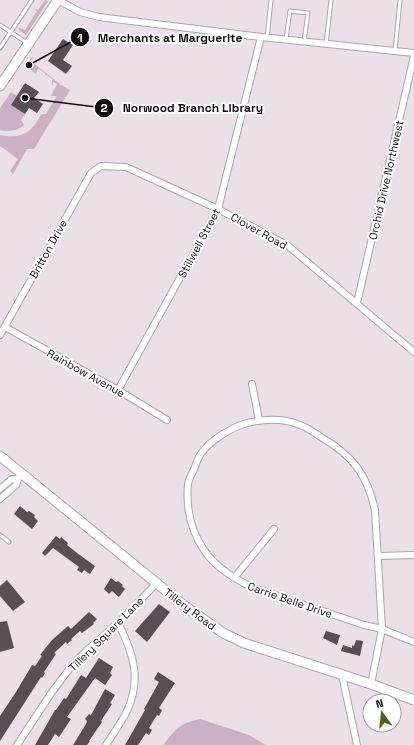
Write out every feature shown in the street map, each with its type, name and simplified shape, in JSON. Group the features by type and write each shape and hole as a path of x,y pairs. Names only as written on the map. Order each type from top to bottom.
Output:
{"street":[{"path":"0,86 57,0 80,12 99,18 286,40 414,53"},
{"name":"Stillwell Street","path":"118,390 218,209 264,37"},
{"name":"Orchid Drive Northwest","path":"357,303 414,56"},
{"name":"Clover Road","path":"101,166 126,167 218,209 287,245 414,352"},
{"name":"Britton Drive","path":"0,335 91,172 101,166"},
{"name":"Rainbow Avenue","path":"4,327 118,390 167,420"},
{"path":"252,384 259,420"},
{"name":"Carrie Belle Drive","path":"372,684 382,629 376,510 365,478 356,465 331,443 300,425 276,420 259,420 239,426 218,436 200,456 188,482 190,522 195,536 205,552 219,567 234,578 251,587 364,625 382,629"},
{"name":"Tillery Road","path":"0,456 20,476 156,584 223,633 244,643 372,684 414,700"},
{"path":"0,489 12,479 20,476"},
{"path":"0,499 16,485 20,476"},
{"path":"234,578 274,529"},
{"path":"378,556 414,555"},
{"name":"Tillery Square Lane","path":"17,745 52,692 71,667 86,651 118,623 156,584"},
{"path":"106,745 127,711 132,700 134,688 134,664 132,653 118,623"},
{"path":"382,629 414,642"},
{"path":"342,674 357,745"}],"lane":[{"path":"0,48 32,0"},
{"path":"264,37 271,0"},
{"path":"326,44 331,0"},
{"path":"395,51 400,0"},
{"path":"286,40 290,11 308,13 304,41"},
{"path":"0,25 28,44"},
{"path":"0,534 9,542"}],"shaded area":[{"path":"45,0 48,1 26,35 19,30 19,28 25,30 37,11 32,7 38,10"},
{"path":"32,57 33,58 31,61 61,85 70,90 34,149 27,149 13,174 10,171 18,159 0,146 0,135 14,136 25,134 33,127 41,115 46,114 57,96 51,96 57,84 54,82 52,86 52,79 45,75 45,73 41,70 38,69 36,74 28,68 28,62"},
{"path":"11,92 17,96 11,105 25,114 21,120 24,125 19,129 7,131 0,130 0,108"},
{"path":"200,719 249,735 266,745 163,745 182,725"}],"building":[{"path":"63,39 73,45 63,60 72,66 66,74 48,61"},
{"path":"25,83 39,92 34,98 43,104 37,113 29,108 25,114 11,105"},
{"path":"20,506 27,512 29,511 35,515 34,517 38,521 32,529 14,514"},
{"path":"56,536 60,539 61,537 68,543 67,545 95,566 90,574 84,570 82,573 77,570 79,567 53,548 45,556 42,553"},
{"path":"111,578 116,582 118,581 125,589 119,597 112,591 109,594 104,589"},
{"path":"7,580 25,602 13,611 0,596 0,586"},
{"path":"159,604 170,612 147,642 135,631"},
{"path":"89,612 97,619 93,623 94,624 82,633 80,631 71,639 72,640 67,644 66,642 54,653 56,654 44,672 45,673 42,678 41,677 0,741 0,716 32,665 35,666 42,656 40,655 52,640 68,626 71,629"},
{"path":"7,621 14,648 0,652 0,622"},
{"path":"326,631 340,635 337,645 323,638"},
{"path":"356,640 363,641 360,656 341,651 343,645 352,648 352,645 354,646"},
{"path":"99,658 113,667 110,673 112,675 105,685 95,678 67,717 71,719 59,737 55,734 48,745 35,745 55,710 64,698 66,699 81,675 86,678"},
{"path":"158,672 175,683 159,708 162,710 159,716 157,715 149,728 152,730 149,735 146,733 138,745 125,745 159,682 154,679"},
{"path":"105,689 115,695 110,703 112,704 101,721 102,722 87,745 73,745 86,724 87,721 85,719 89,714 91,715"}],"place":[{"name":"Merchants at Marguerite","path":"29,65"},
{"name":"Norwood Branch Library","path":"25,98"}]}
